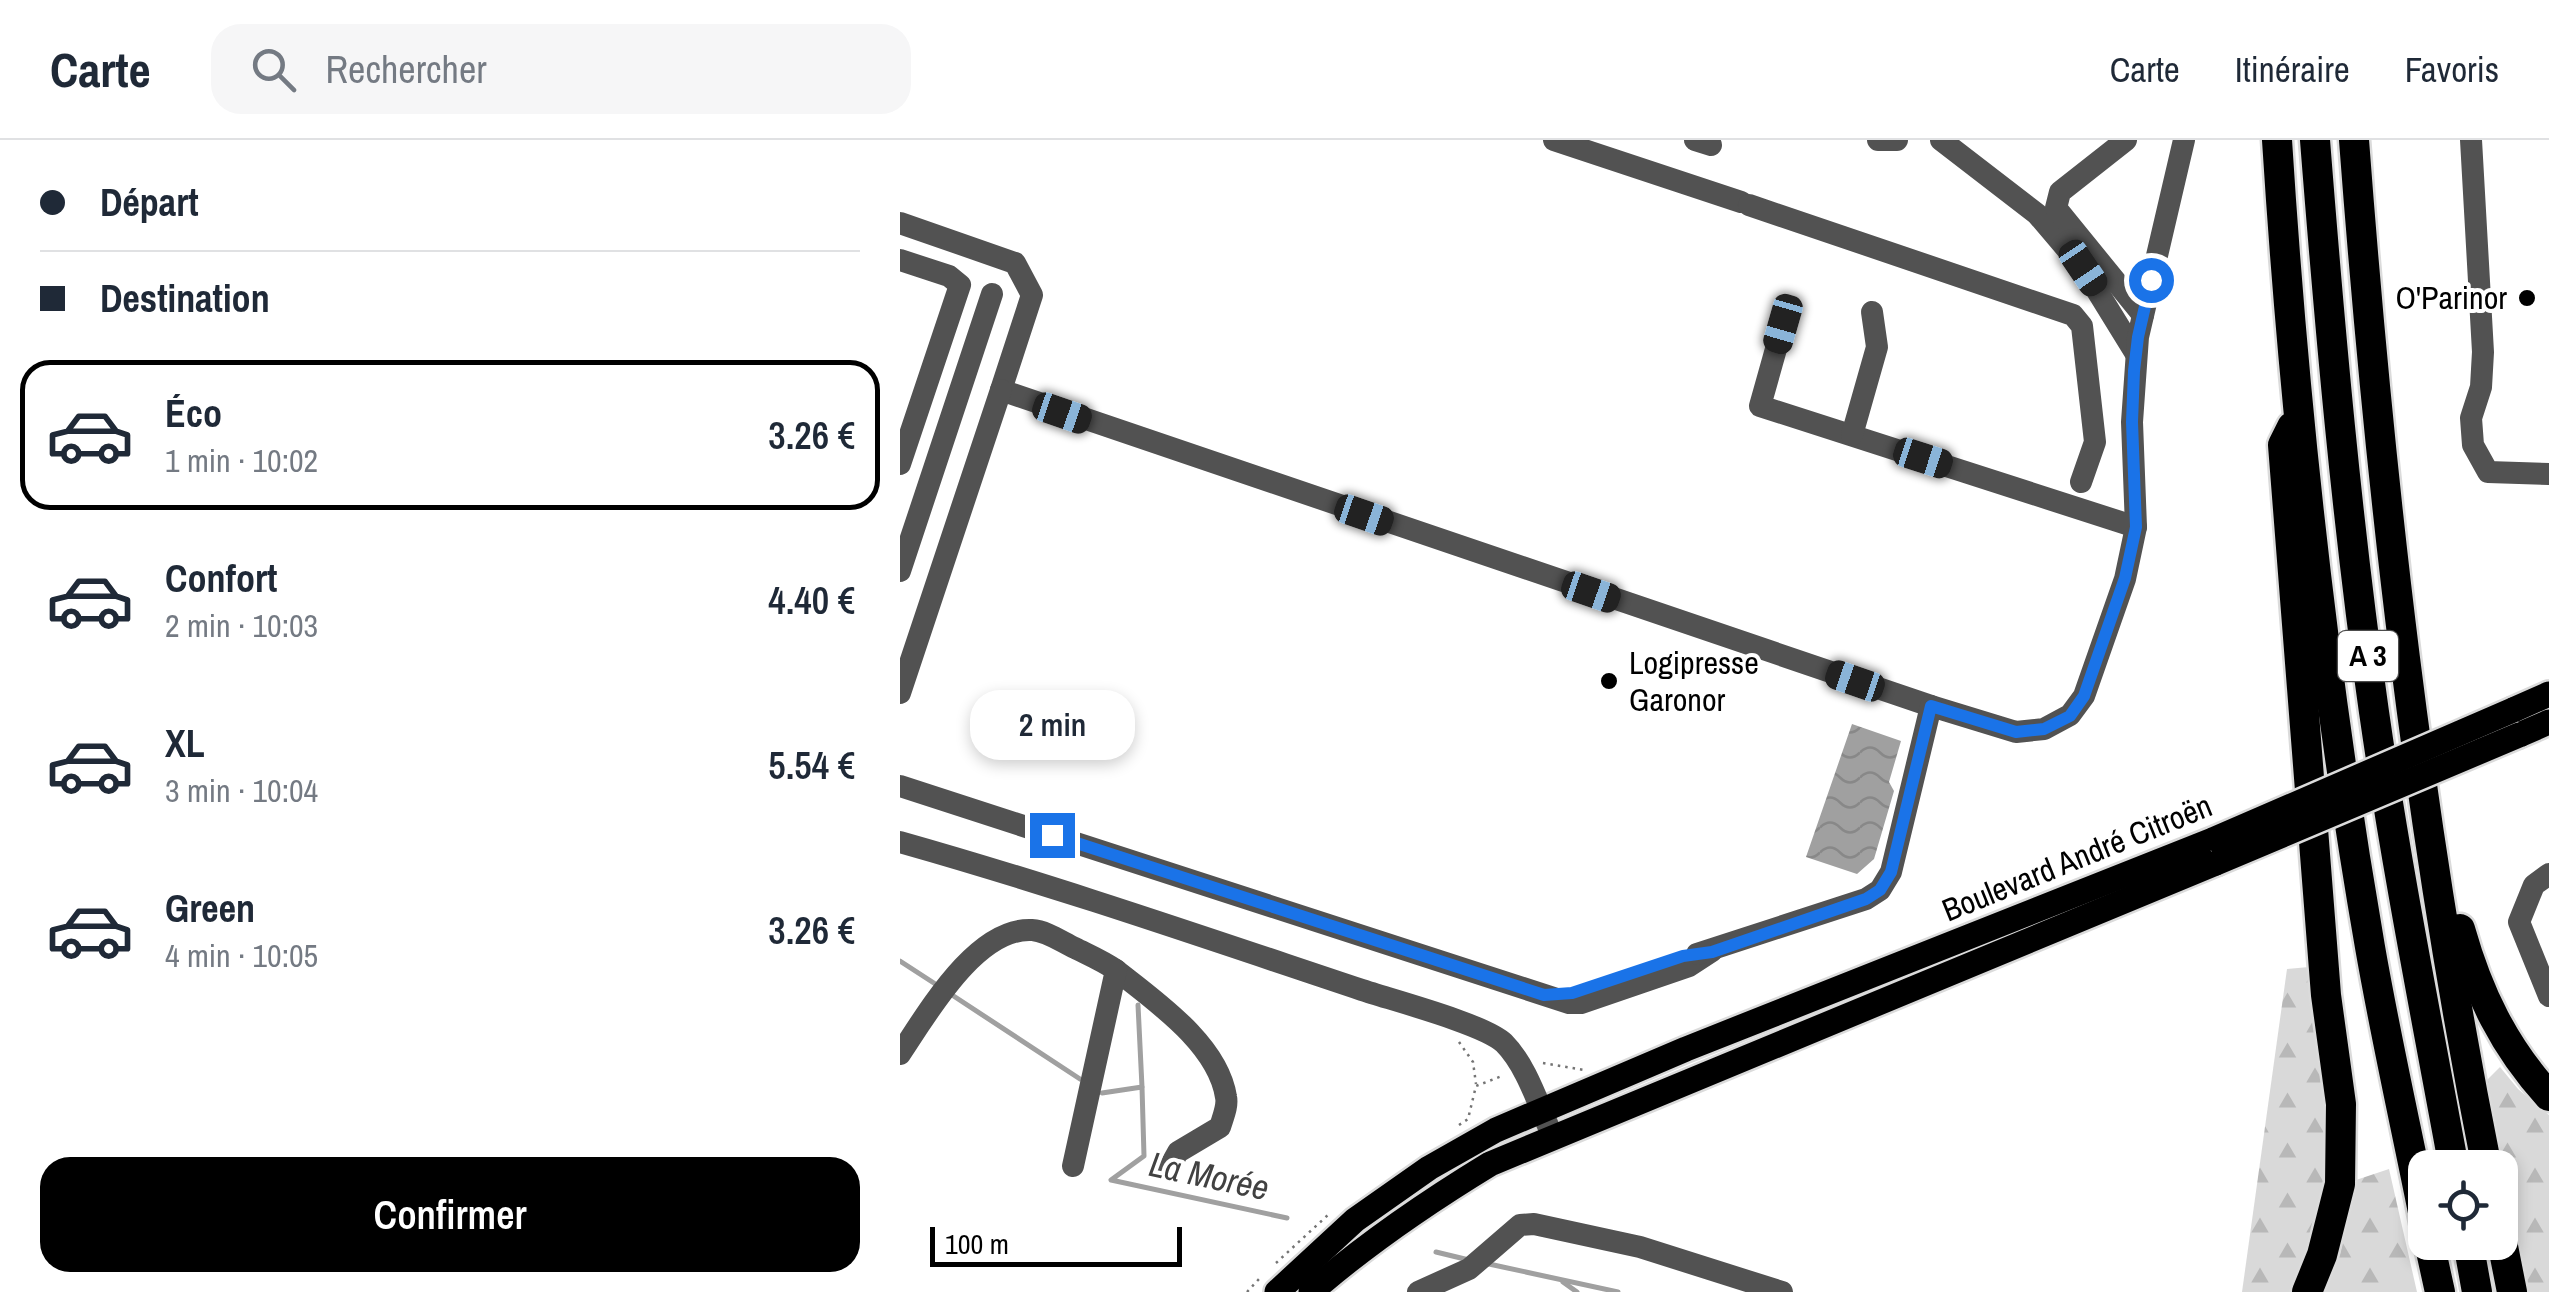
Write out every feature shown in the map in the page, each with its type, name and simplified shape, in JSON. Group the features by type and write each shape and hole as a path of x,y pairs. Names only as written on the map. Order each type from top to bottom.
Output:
{"highway":[{"name":"A 3","path":"2277,140 2299,411 2339,749 2370,948 2411,1150"},
{"name":"A 3","path":"2315,140 2332,356 2374,712 2451,1150"},
{"path":"2354,140 2380,448 2440,910 2484,1150"},
{"path":"2299,411 2283,445 2325,976 2341,1104 2340,1184 2322,1256 2307,1292"},
{"path":"2440,910 2458,925 2494,1022 2521,1064 2549,1096"},
{"path":"2433,1260 2440,1292"},
{"path":"2472,1260 2478,1292"},
{"path":"2506,1260 2512,1292"}],"main road":[{"name":"Boulevard André Citroën","path":"1312,1292 1354,1254 1412,1212 1490,1164 2536,709"},
{"name":"Boulevard André Citroën","path":"1277,1292 1355,1220 1429,1168 1496,1130 1626,1074 2215,851"}],"street":[{"path":"1554,140 2072,315 2082,326 2095,442 2082,482"},
{"path":"1878,140 1897,140"},
{"path":"1941,140 2037,214 2083,268 2136,354"},
{"path":"2126,140 2060,192 2056,208 2143,315"},
{"path":"1002,390 1931,706 2016,732 2044,729 2070,716 2084,696 2125,578 2136,527 2132,422 2136,354 2184,140"},
{"path":"2471,140 2483,352 2481,387 2470,418 2474,445 2488,472 2549,474"},
{"path":"900,223 1015,263 1032,295 900,694"},
{"path":"900,260 950,276 960,286 900,464"},
{"path":"900,571 992,294"},
{"path":"1852,436 1877,347 1872,312"},
{"path":"1783,324 1760,406 2136,527"},
{"path":"900,786 1569,1003 1581,1003 1688,966 1712,952 1866,899 1880,890 1891,872 1916,802 1931,706"},
{"path":"900,842 993,868 1432,1013 1502,1040 1516,1059 1553,1137"},
{"path":"2549,874 2534,885 2520,922 2549,996"},
{"path":"900,1054 941,992 971,958 999,940 1030,930 1042,932 1116,970 1178,1018 1220,1073 1228,1101 1220,1127 1178,1152 1168,1170"},
{"path":"1073,1166 1116,970"},
{"path":"1418,1292 1476,1262 1520,1225 1534,1224 1640,1247 1782,1292"}],"path":[{"path":"1432,1013 1439,1028 1465,1048 1473,1062 1476,1086"}],"green space":[{"path":"2309,967 2331,1101 2331,1180 2296,1292 2242,1292 2287,969"},
{"path":"2500,1067 2518,1089 2549,1115 2549,1292 2527,1292 2518,1248 2518,1150 2498,1150 2484,1083"},
{"path":"2389,1169 2417,1292 2322,1292 2340,1254 2356,1180"}],"water":[{"path":"1852,724 1901,741 1889,782 1894,791 1874,859 1857,874 1806,857"}],"waterway":[{"name":"La Morée","path":"900,961 940,987"},
{"name":"La Morée","path":"949,993 1080,1079"},
{"name":"La Morée","path":"1138,1005 1142,1087"},
{"name":"La Morée","path":"1102,1093 1142,1087 1144,1156 1111,1180 1287,1218"},
{"name":"La Morée","path":"1436,1252 1469,1260"},
{"name":"La Morée","path":"1489,1264 1618,1292"},
{"name":"La Morée","path":"1563,1282 1577,1292"}],"place":[{"name":"O'Parinor","path":"2527,298"},
{"name":"Logipresse Garonor","path":"1609,681"}],"route":[{"path":"1052,835 1544,995 1572,993 1683,956 1712,952 1866,899 1880,890 1891,872 1931,706 2016,732 2044,729 2070,716 2084,696 2125,578 2136,527 2134,371 2151,280"}]}
